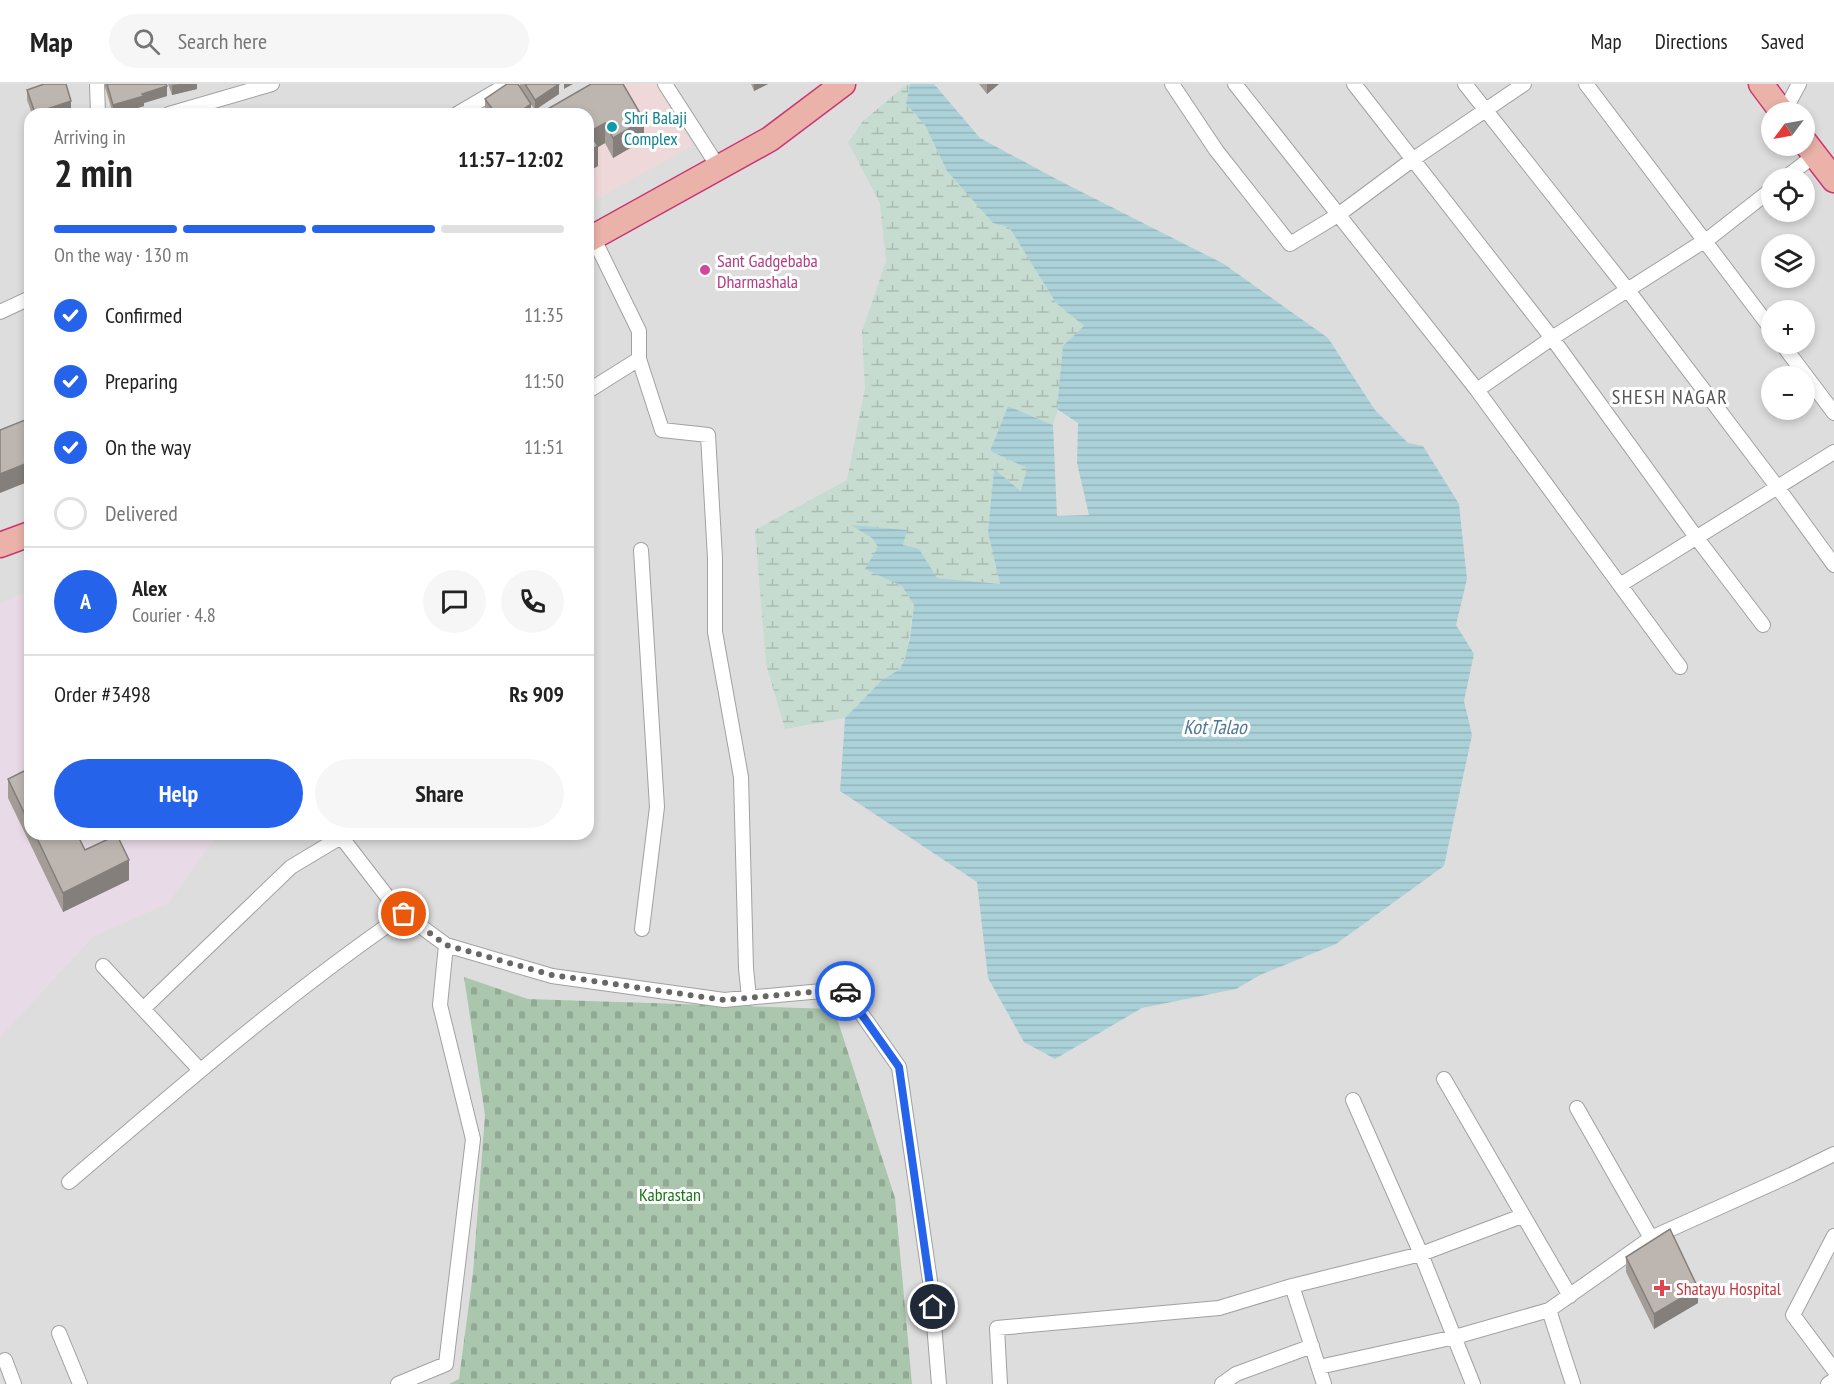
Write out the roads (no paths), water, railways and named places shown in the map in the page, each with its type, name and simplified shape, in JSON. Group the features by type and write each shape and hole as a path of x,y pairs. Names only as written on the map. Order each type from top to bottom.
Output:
{"highway":[{"path":"594,237 771,139 843,84"},
{"path":"1761,84 1775,102"},
{"path":"1815,155 1834,180"},
{"path":"0,545 24,536"}],"street":[{"path":"97,84 98,108"},
{"path":"190,108 272,84"},
{"path":"468,108 508,84"},
{"path":"664,84 719,168"},
{"path":"1172,84 1216,150 1290,244 1338,215 1412,160 1524,84"},
{"path":"1235,84 1477,390 1680,667"},
{"path":"1354,84 1552,338 1696,537 1764,625"},
{"path":"1464,84 1627,289 1778,488 1834,566"},
{"path":"1586,84 1761,315"},
{"path":"1789,102 1799,84"},
{"path":"1793,168 1803,156"},
{"path":"1477,390 1552,338 1704,240 1761,197"},
{"path":"594,245 639,331 639,359 662,430 708,435 715,558 715,632 741,777 746,968 749,998"},
{"path":"0,312 24,301"},
{"path":"1790,354 1834,413"},
{"path":"594,388 639,359"},
{"path":"1620,585 1834,452"},
{"path":"641,550 657,807 642,929"},
{"path":"143,1009 291,867 332,840"},
{"path":"344,840 396,908 446,945 552,975 724,1000 844,989 899,1067 931,1288 939,1384"},
{"path":"69,1182 200,1070 298,991 404,914"},
{"path":"398,1384 446,1364 473,1139 440,1005 446,945"},
{"path":"103,966 200,1070"},
{"path":"1444,1079 1570,1296"},
{"path":"1353,1100 1421,1254 1473,1384"},
{"path":"1577,1108 1651,1238"},
{"path":"1318,1367 1455,1337 1549,1310 1651,1238 1834,1154"},
{"path":"1000,1384 997,1328 1219,1308 1292,1286 1421,1254 1522,1216"},
{"path":"1834,1237 1793,1315 1834,1370"},
{"path":"1292,1286 1324,1384"},
{"path":"1549,1310 1573,1384"},
{"path":"59,1333 80,1384"},
{"path":"1222,1384 1236,1374 1312,1346"},
{"path":"5,1360 14,1384"},
{"path":"1828,1384 1834,1380"}],"water":[{"name":"Kot Talao","path":"910,84 934,84 980,138 1224,264 1328,338 1375,410 1408,443 1423,446 1459,504 1467,579 1456,625 1474,654 1464,701 1472,735 1444,866 1336,944 1260,975 1236,989 1142,1008 1055,1059 1024,1042 988,978 977,882 840,791 845,718 882,680 900,669 910,638 914,605 902,586 865,569 878,547 872,538 851,525 907,530 903,545 919,549 937,578 1000,584 988,532 994,469 1021,491 1027,468 990,451 1008,406 1053,425 1057,516 1089,515 1077,463 1078,423 1057,409 1063,346 1084,326 1056,303 1009,227 993,223 947,171 925,125 906,104"}],"place":[{"name":"Shri Balaji Complex","path":"612,127"},
{"name":"Sant Gadgebaba Dharmashala","path":"705,270"},
{"name":"Shatayu Hospital","path":"1662,1288"}],"district":[{"name":"SHESH NAGAR","path":"1670,397"}],"park label":[{"name":"Kabrastan","path":"670,1194"}]}
